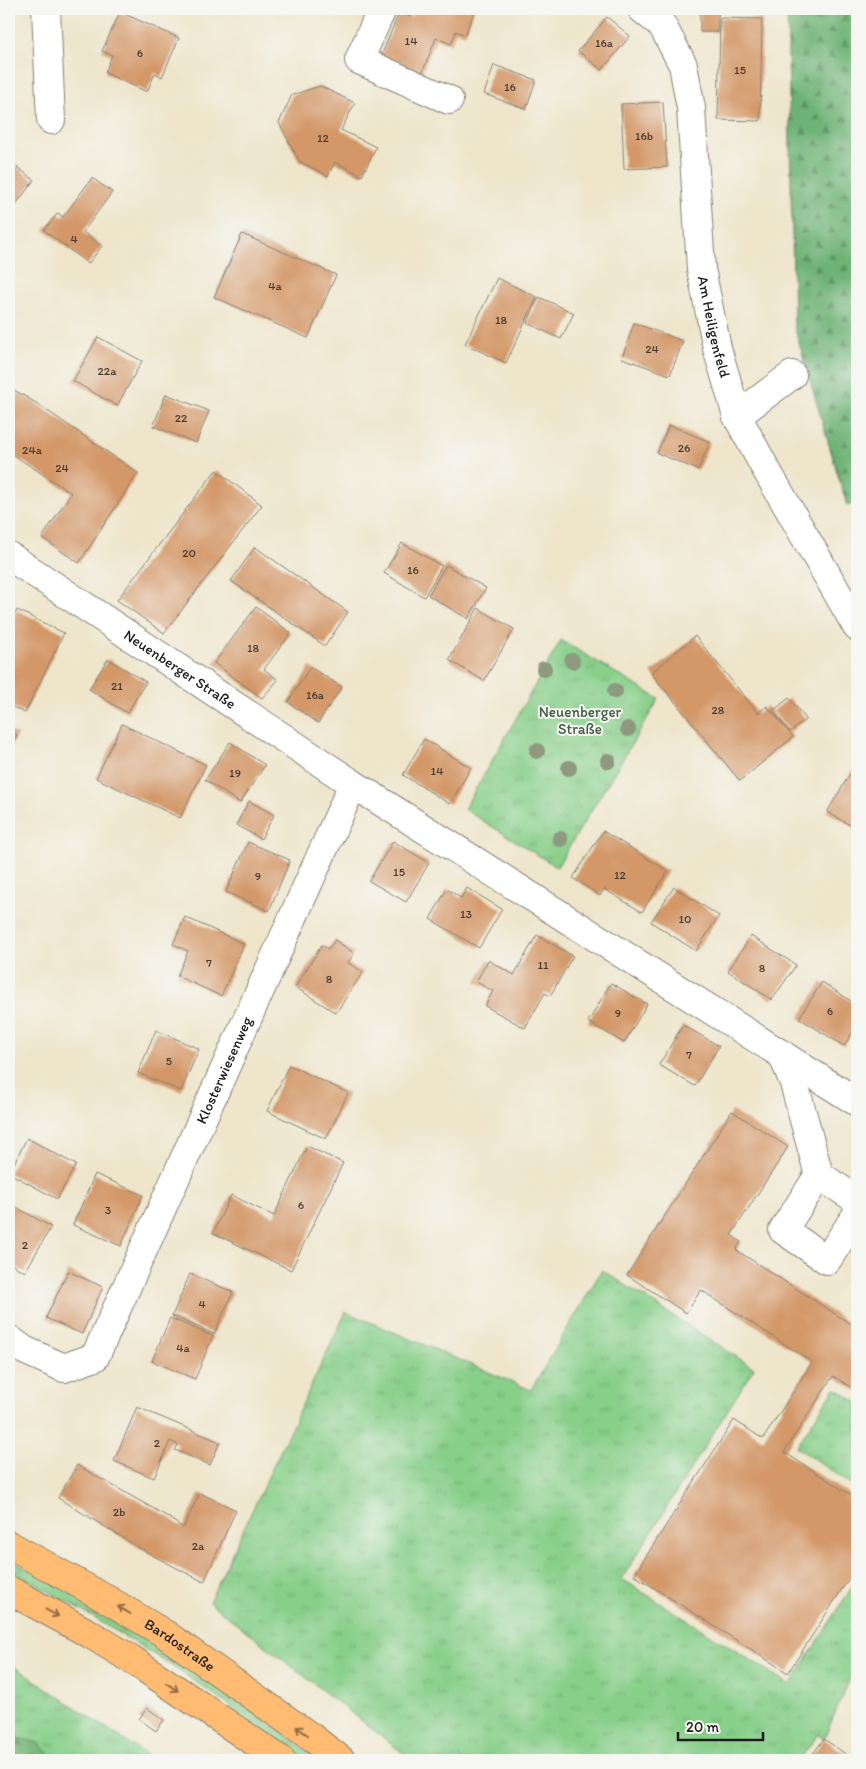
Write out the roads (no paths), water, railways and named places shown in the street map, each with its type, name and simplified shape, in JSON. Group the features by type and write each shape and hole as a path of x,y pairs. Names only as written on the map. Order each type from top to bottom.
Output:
{"main road":[{"name":"Bardostraße","path":"9,1545 165,1634 341,1760"},
{"path":"9,1590 123,1654 281,1760"}],"street":[{"path":"46,9 51,120"},
{"path":"382,9 359,60 449,100"},
{"name":"Am Heiligenfeld","path":"642,9 662,25 683,65 691,108 702,269 716,348 737,416 762,464 853,608"},
{"path":"737,416 792,375"},
{"name":"Neuenberger Straße","path":"9,556 353,784 857,1102"},
{"name":"Klosterwiesenweg","path":"9,1339 24,1350 64,1368 95,1357 353,784"},
{"path":"782,1054 794,1083 819,1175 857,1200"},
{"path":"819,1175 782,1230 827,1260 857,1214"}]}
